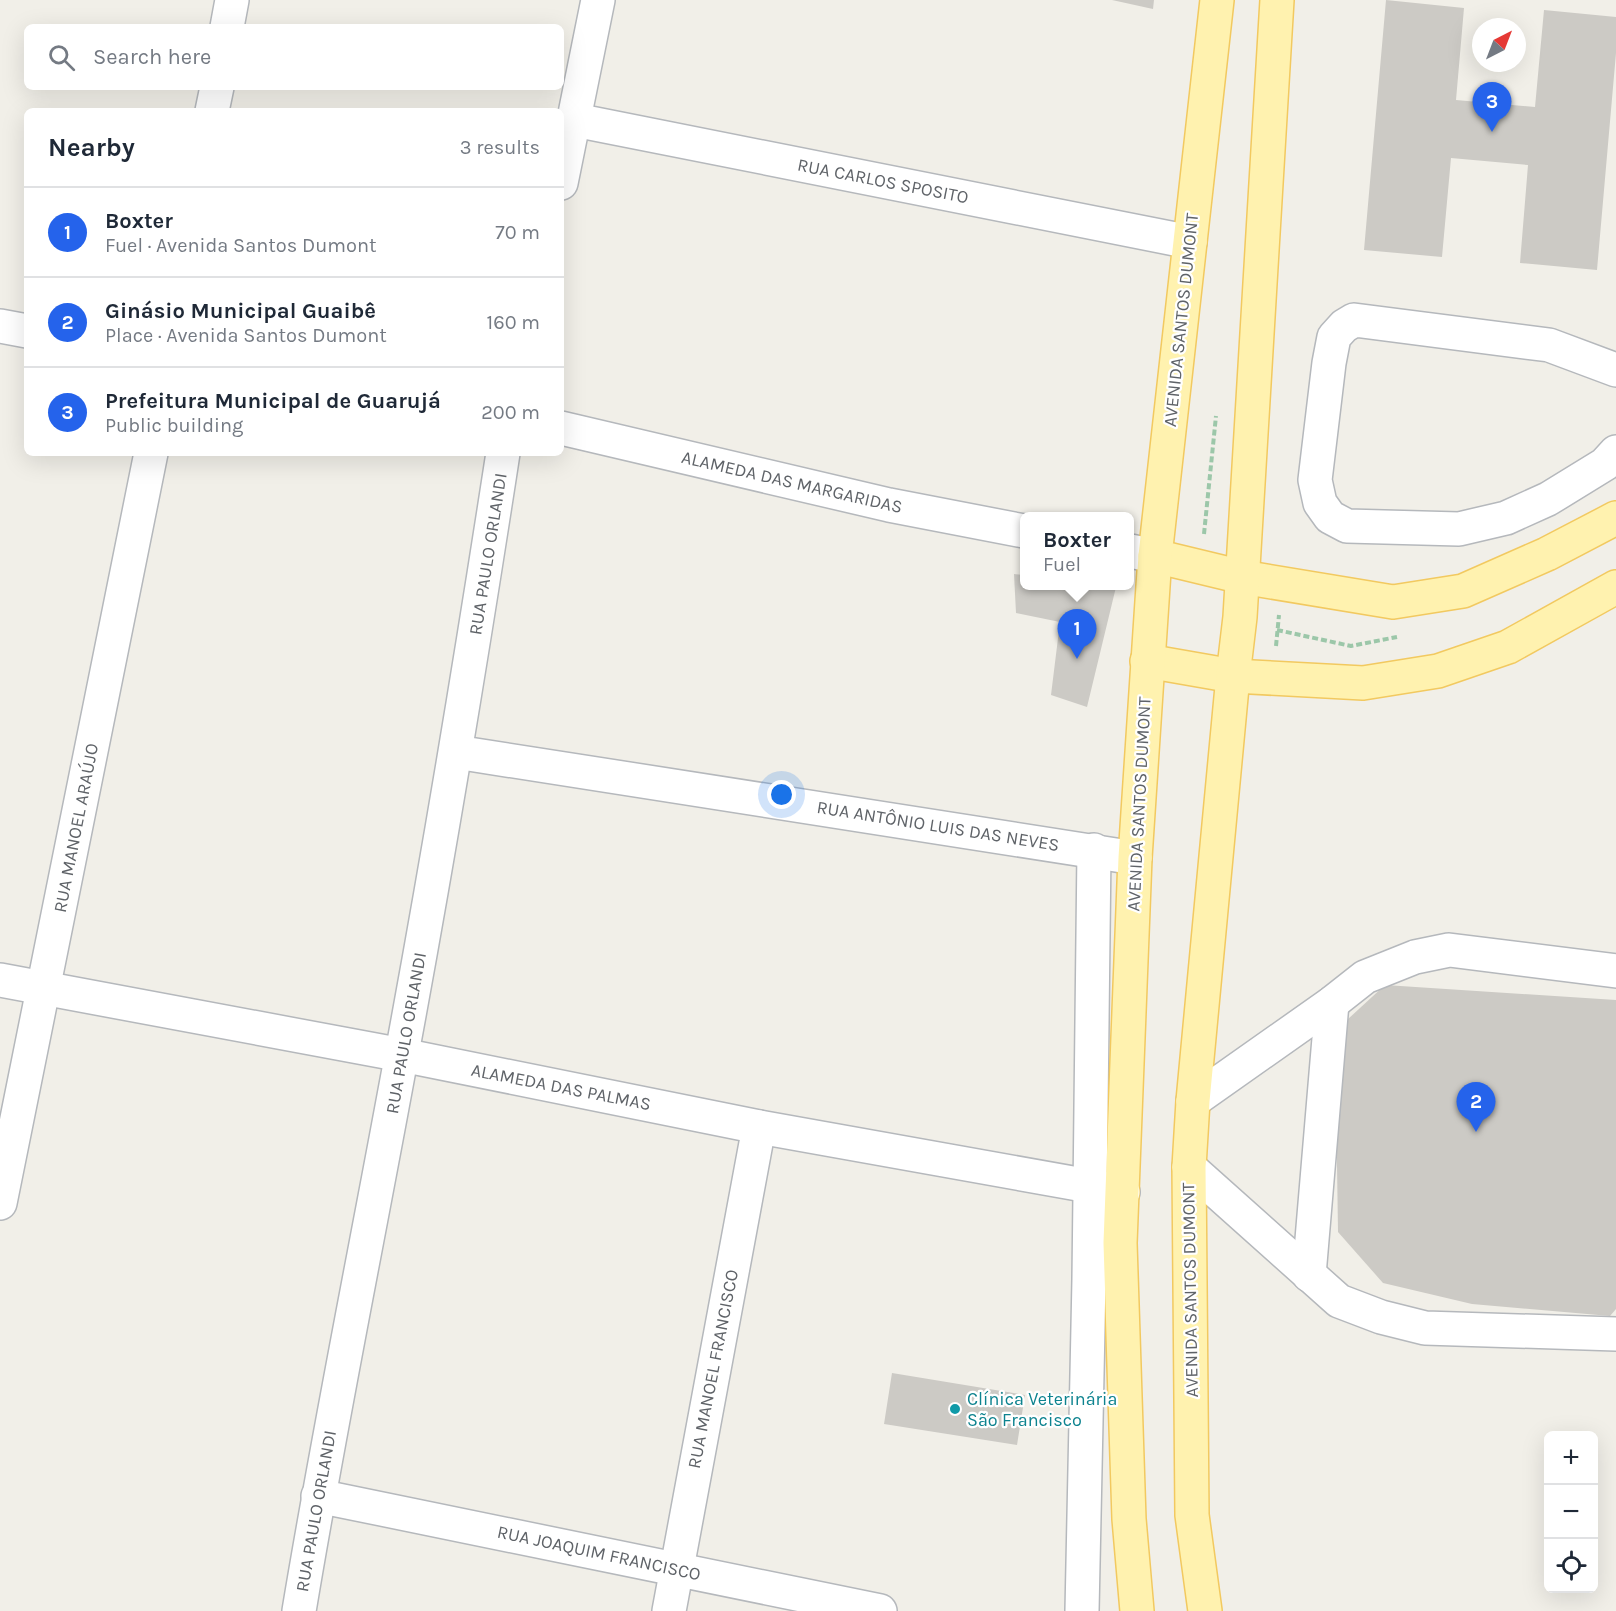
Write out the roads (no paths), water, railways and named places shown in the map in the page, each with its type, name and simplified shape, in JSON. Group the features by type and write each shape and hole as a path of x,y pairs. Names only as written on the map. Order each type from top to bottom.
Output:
{"main road":[{"name":"AVENIDA SANTOS DUMONT","path":"1137,1611 1130,1519 1120,1243 1135,858 1147,660 1142,554 1190,242 1216,0"},
{"name":"AVENIDA SANTOS DUMONT","path":"1205,1611 1192,1515 1189,1167 1193,1101 1240,617 1277,0"},
{"path":"1142,554 1242,577 1393,602 1463,591 1547,554 1616,518"},
{"path":"1147,660 1233,676 1363,683 1438,671 1508,647 1616,587"}],"street":[{"path":"228,24 232,0"},
{"path":"564,170 598,0"},
{"path":"214,108 216,90"},
{"name":"RUA CARLOS SPOSITO","path":"575,120 1190,242"},
{"path":"1616,370 1549,345 1354,320 1344,326 1334,337 1315,480 1320,503 1330,517 1347,526 1459,528 1506,518 1548,499 1605,464 1616,452"},
{"path":"0,326 24,330"},
{"name":"ALAMEDA DAS MARGARIDAS","path":"564,429 889,505 1020,530"},
{"name":"RUA MANOEL ARAÚJO","path":"0,1203 150,456"},
{"name":"RUA PAULO ORLANDI","path":"299,1611 318,1496 402,1055 456,752 503,456"},
{"name":"RUA ANTÔNIO LUIS DAS NEVES","path":"456,752 1135,858"},
{"path":"1082,1611 1094,850"},
{"path":"1193,1101 1365,977 1415,957 1449,950 1616,971"},
{"name":"ALAMEDA DAS PALMAS","path":"0,981 402,1055 759,1127 1123,1192"},
{"path":"1309,1275 1332,1003"},
{"name":"RUA MANOEL FRANCISCO","path":"669,1611 759,1127"},
{"path":"1189,1167 1339,1301 1381,1317 1425,1328 1616,1335"},
{"name":"RUA JOAQUIM FRANCISCO","path":"318,1496 880,1611"}],"place":[{"name":"Prefeitura Municipal de Guarujá","path":"1492,132"},
{"name":"Boxter","path":"1077,659"},
{"name":"Ginásio Municipal Guaibê","path":"1476,1132"},
{"name":"Clínica Veterinária São Francisco","path":"955,1409"}]}
